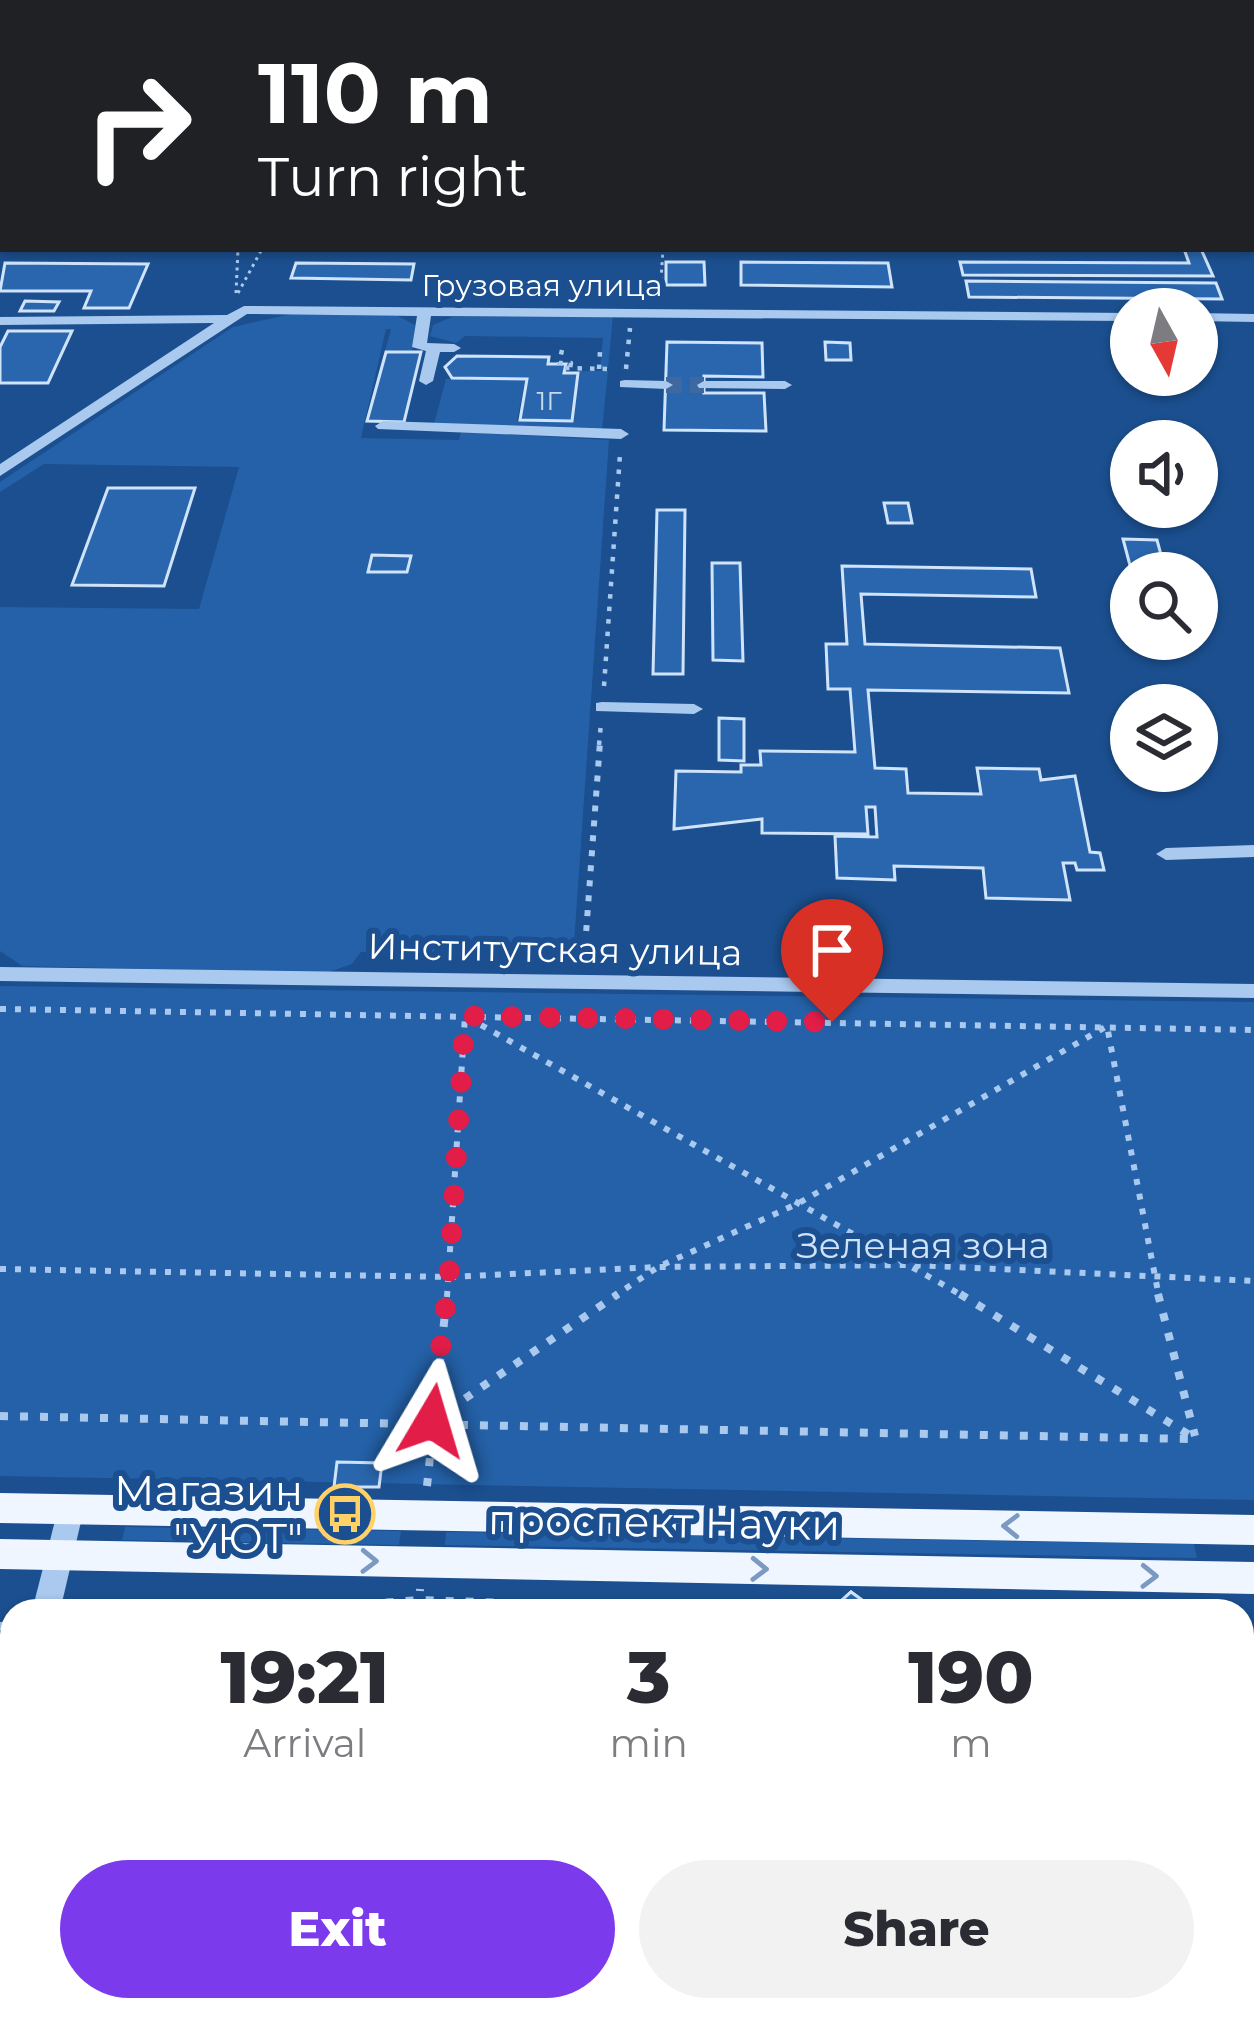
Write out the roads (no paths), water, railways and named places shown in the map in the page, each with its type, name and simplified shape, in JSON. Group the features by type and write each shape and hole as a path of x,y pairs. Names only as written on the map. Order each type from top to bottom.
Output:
{"main road":[{"name":"проспект Науки","path":"0,1508 1254,1530"},
{"name":"проспект Науки","path":"0,1554 59,1555 419,1591 1254,1578"}],"street":[{"name":"Грузовая улица","path":"0,471 244,310 1110,317"},
{"path":"425,311 419,347 454,348"},
{"path":"1218,317 1254,318"},
{"path":"0,321 231,319"},
{"path":"426,380 434,347"},
{"path":"625,377 665,385"},
{"path":"704,385 785,386"},
{"path":"382,426 621,434"},
{"path":"602,706 694,710"},
{"path":"1166,854 1254,851"},
{"name":"Институтская улица","path":"0,974 1254,991"},
{"path":"49,1599 70,1509"}],"tunnel":[{"path":"666,385 704,385"}],"place":[{"name":"Магазин \"УЮТ\"","path":"345,1514"}],"park label":[{"name":"Зеленая зона","path":"923,1245"}]}
